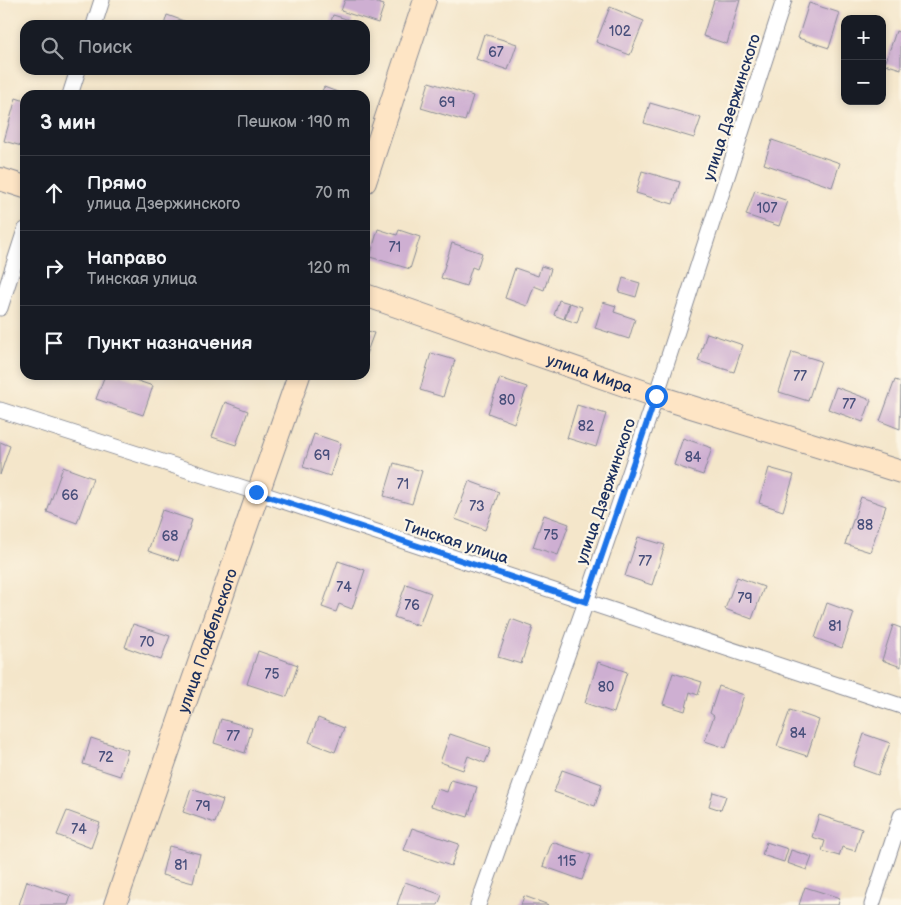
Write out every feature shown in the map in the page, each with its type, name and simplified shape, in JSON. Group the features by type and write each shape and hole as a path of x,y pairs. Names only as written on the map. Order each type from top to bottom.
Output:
{"main road":[{"path":"370,167 425,0"},
{"path":"0,179 20,185"},
{"name":"улица Мира","path":"370,297 656,396 901,472"},
{"name":"улица Подбельского","path":"115,905 296,380"}],"street":[{"path":"96,20 102,0"},
{"name":"улица Дзержинского","path":"478,905 586,602 656,396 784,0"},
{"path":"72,90 76,75"},
{"path":"0,308 20,246"},
{"name":"Тинская улица","path":"0,410 256,492 901,706"},
{"path":"872,905 901,816"}],"building":[{"path":"345,0 367,0 384,5 378,23 341,11"},
{"path":"714,0 740,0 727,44 703,36"},
{"path":"809,3 840,13 829,48 798,38"},
{"path":"610,7 644,21 630,55 596,42"},
{"path":"167,15 181,20 166,20"},
{"path":"333,15 350,20 332,20"},
{"path":"896,31 901,33 901,69 886,64"},
{"path":"484,34 517,44 508,70 476,59"},
{"path":"429,82 473,96 465,121 421,108"},
{"path":"16,98 20,99 20,146 4,141"},
{"path":"650,103 701,118 694,138 644,123"},
{"path":"772,140 840,163 832,187 764,164"},
{"path":"642,171 680,182 673,204 636,193"},
{"path":"755,190 788,201 779,226 746,215"},
{"path":"378,229 397,235 399,230 420,237 410,269 370,257"},
{"path":"452,243 482,253 477,269 472,267 466,286 441,278"},
{"path":"541,266 551,269 544,290 534,286 527,306 505,298 515,268 538,276"},
{"path":"623,278 640,283 636,297 619,292"},
{"path":"559,300 569,303 564,319 554,315"},
{"path":"603,302 616,306 614,312 635,319 629,339 595,328"},
{"path":"570,303 582,307 577,323 565,319"},
{"path":"370,332 374,333 370,344"},
{"path":"707,333 743,345 734,372 698,361"},
{"path":"792,352 821,361 808,401 779,392"},
{"path":"431,353 455,360 443,397 420,390"},
{"path":"500,378 527,387 514,423 488,413"},
{"path":"103,380 135,380 153,386 143,415 96,399"},
{"path":"895,380 901,382 900,429 880,421"},
{"path":"836,387 871,400 863,422 828,409"},
{"path":"225,402 248,411 236,445 212,437"},
{"path":"577,405 606,414 596,447 567,438"},
{"path":"314,434 341,443 330,476 303,467"},
{"path":"683,438 712,448 703,475 674,465"},
{"path":"0,442 10,446 0,475"},
{"path":"394,463 422,471 412,504 384,496"},
{"path":"63,467 93,478 77,523 47,512"},
{"path":"769,468 794,475 783,511 759,503"},
{"path":"469,481 499,492 485,530 455,519"},
{"path":"861,497 886,506 870,552 845,544"},
{"path":"162,510 192,520 178,561 148,551"},
{"path":"544,515 569,524 558,555 533,547"},
{"path":"638,537 665,545 652,585 625,576"},
{"path":"338,561 365,570 352,609 339,604 336,612 322,607"},
{"path":"737,577 764,587 752,619 725,609"},
{"path":"406,584 431,593 419,626 394,617"},
{"path":"827,603 854,613 842,648 815,638"},
{"path":"511,619 533,627 521,664 498,657"},
{"path":"133,624 170,636 161,660 125,647"},
{"path":"893,625 901,628 901,667 882,660"},
{"path":"258,651 298,665 287,697 247,684"},
{"path":"598,662 627,672 614,713 585,703"},
{"path":"673,673 702,682 698,695 690,692 685,711 663,704"},
{"path":"719,686 744,695 726,748 705,741 714,716 710,713"},
{"path":"790,710 819,720 807,756 777,746"},
{"path":"318,718 344,728 335,752 309,742"},
{"path":"221,719 252,728 245,753 214,743"},
{"path":"450,734 491,748 485,763 468,756 463,770 440,762"},
{"path":"864,734 890,743 878,775 853,766"},
{"path":"91,738 128,750 120,776 83,764"},
{"path":"562,770 602,784 595,806 554,792"},
{"path":"451,780 477,787 468,817 431,806 437,789 447,792"},
{"path":"191,789 223,800 215,823 183,812"},
{"path":"713,792 726,796 721,810 709,806"},
{"path":"67,811 100,823 91,848 57,835"},
{"path":"819,815 862,829 855,851 842,847 839,856 822,851 825,841 812,837"},
{"path":"412,828 459,844 451,866 404,850"},
{"path":"552,842 591,855 582,880 543,866"},
{"path":"766,842 788,849 784,862 762,855"},
{"path":"169,846 200,854 193,883 162,875"},
{"path":"791,850 812,857 807,870 787,863"},
{"path":"27,881 71,896 68,905 19,905"},
{"path":"405,882 442,895 438,905 397,905"},
{"path":"805,887 840,898 838,905 799,905"},
{"path":"524,896 549,905 521,905"}],"route":[{"path":"256,492 586,602 656,396"}]}
